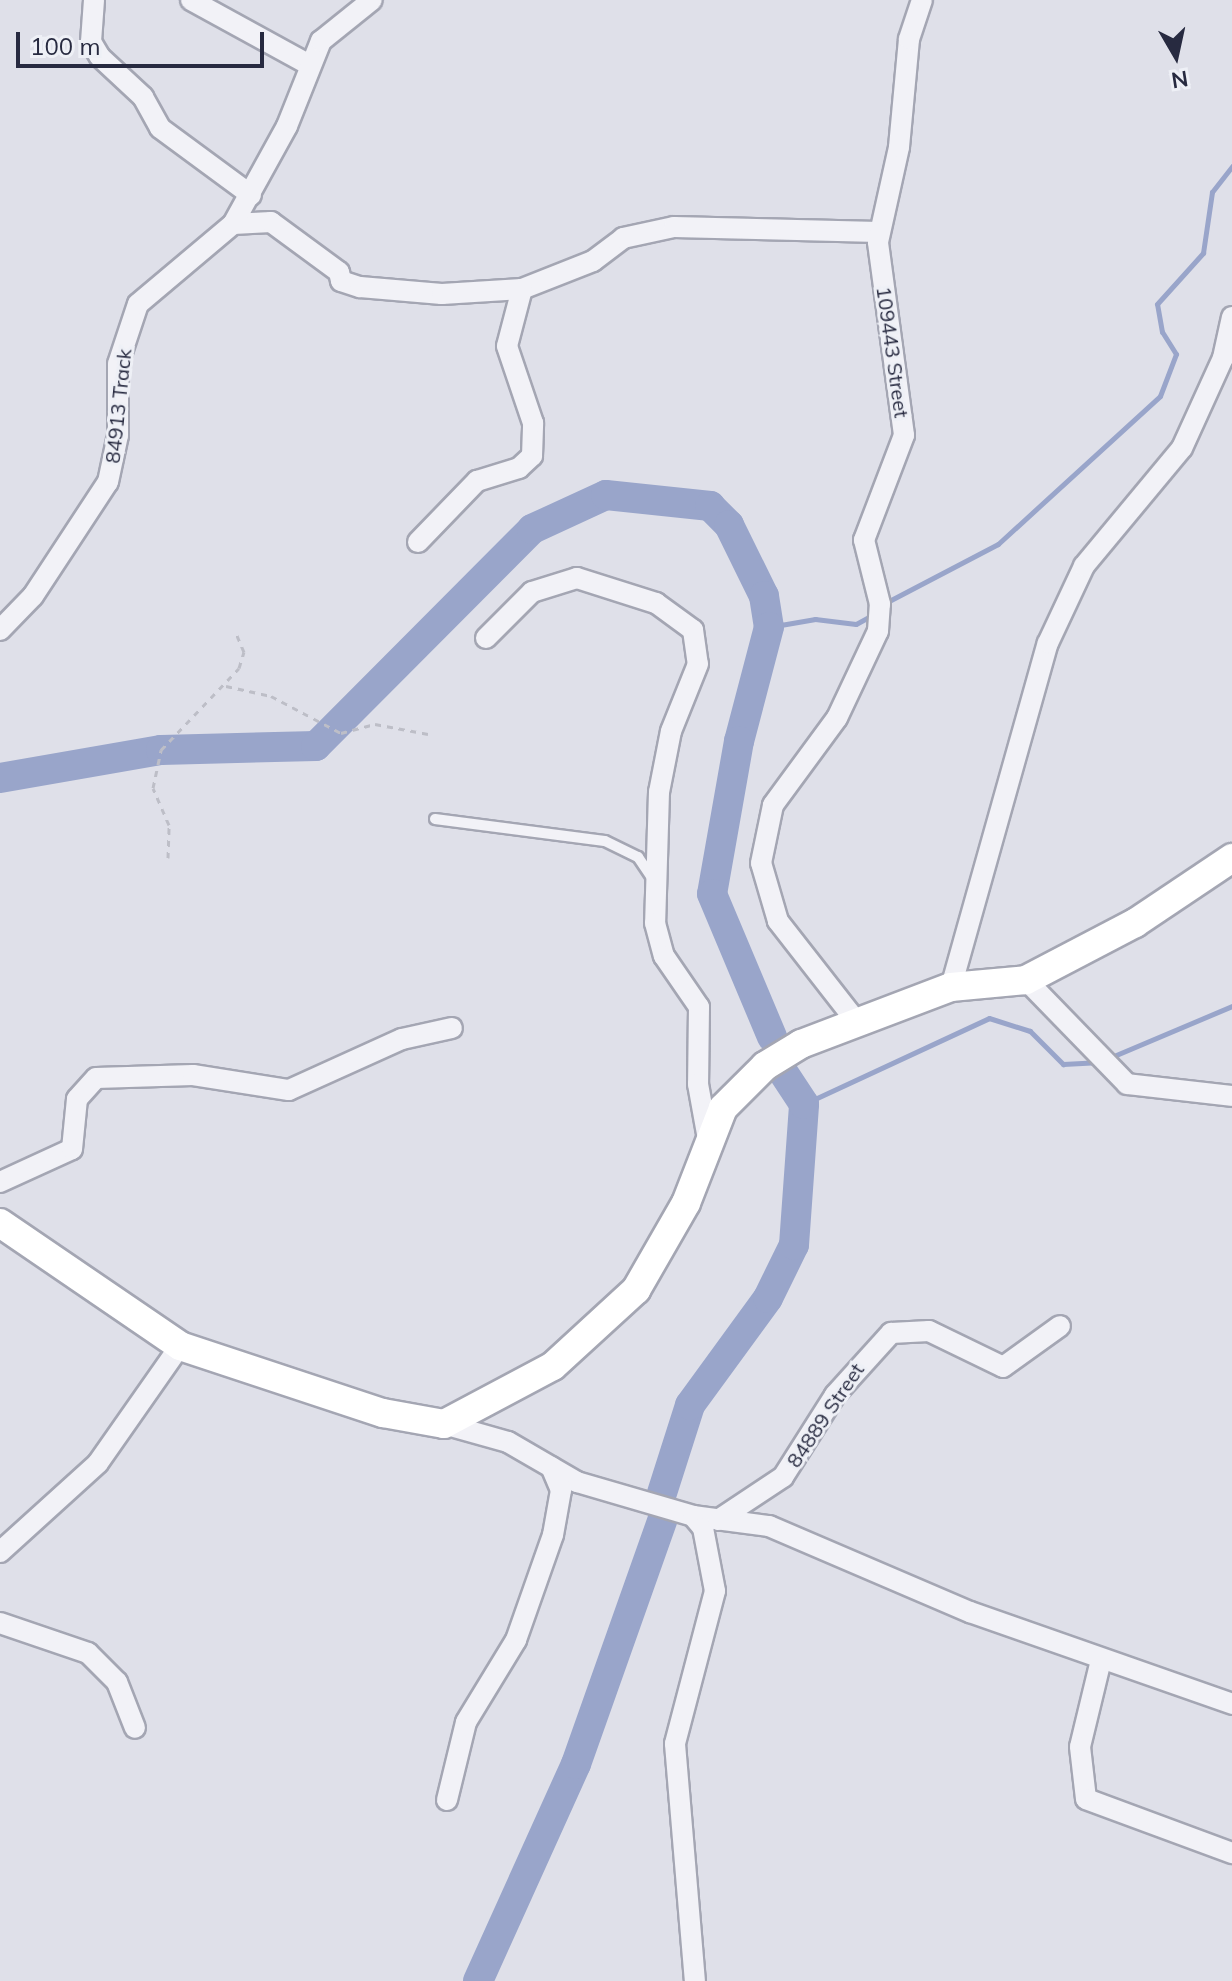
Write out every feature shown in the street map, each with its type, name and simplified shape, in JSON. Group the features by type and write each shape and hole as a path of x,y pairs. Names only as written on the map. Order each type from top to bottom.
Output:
{"street":[{"path":"94,0 91,42 100,57 143,97 160,128 251,195"},
{"path":"191,0 308,64"},
{"name":"84913 Track","path":"0,630 33,596 108,482 118,435 118,364 138,304 233,224 251,195 308,64 334,26 372,0"},
{"name":"109443 Street","path":"856,1021 778,921 761,863 773,805 837,718 878,631 880,604 864,540 904,435 879,232 899,147 909,39 922,0"},
{"path":"233,224 271,222 339,272 341,281 360,287 453,294 522,289 647,231 708,224 879,232"},
{"path":"418,542 477,481 519,468 532,456 533,423 507,346 522,289"},
{"path":"951,987 1048,643 1084,566 1182,448 1223,358 1232,317"},
{"path":"486,638 532,592 577,578 656,603 693,630 698,664 660,781 655,883 658,939 699,1007 698,1084 708,1139"},
{"path":"444,1424 519,1390 601,1328 661,1254 708,1139 741,1085 801,1044 856,1021 951,987 1026,980 1135,923 1232,858"},
{"path":"1026,980 1127,1084 1232,1096"},
{"path":"0,1182 72,1149 77,1099 96,1078 193,1075 289,1090 402,1039 452,1028"},
{"path":"0,1223 180,1346 383,1413 444,1424 508,1442 577,1482 693,1516 769,1526 1101,1660 1232,1704"},
{"name":"84889 Street","path":"718,1520 783,1477 835,1395 891,1333 929,1331 1003,1367 1060,1326"},
{"path":"0,1552 98,1463 180,1346"},
{"path":"447,1800 466,1722 516,1640 553,1535 561,1490 551,1467"},
{"path":"693,1516 715,1591 675,1744 695,1981"},
{"path":"0,1623 88,1653 117,1682 135,1728"},
{"path":"1101,1660 1080,1747 1086,1799 1232,1853"}],"lane":[{"path":"435,819 605,841 638,857 655,883"}],"path":[{"path":"168,858 169,825 153,788 161,750 226,686 244,652 236,633"},
{"path":"226,686 271,696 341,733 375,724 428,734"}],"waterway":[{"path":"889,601 998,544 1160,396 1176,354 1162,332 1157,304 1203,253 1212,192 1232,166"},
{"path":"0,778 161,750 316,746 532,529 606,495 710,506 729,525 764,596 769,627 739,741 712,894 772,1037"},
{"path":"769,627 815,619 856,624 874,614"},
{"path":"1109,1058 1232,1006"},
{"path":"804,1104 989,1018 1030,1031 1063,1064 1101,1062"},
{"path":"662,1493 690,1405 768,1298 794,1245 804,1104 781,1069"},
{"path":"478,1981 576,1764 664,1516"}]}
